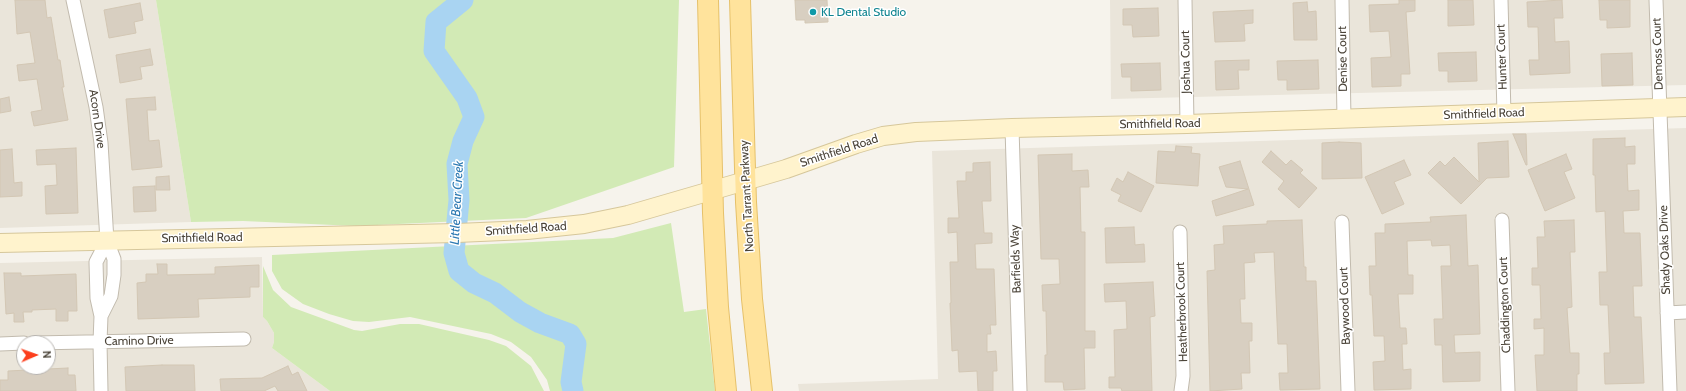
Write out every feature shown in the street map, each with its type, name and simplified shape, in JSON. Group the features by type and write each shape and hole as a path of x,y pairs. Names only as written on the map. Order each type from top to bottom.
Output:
{"main road":[{"path":"708,0 712,190 718,308 726,391"},
{"name":"North Tarrant Parkway","path":"740,0 746,181 752,299 762,391"},
{"name":"Smithfield Road","path":"0,243 449,234 527,230 584,224 628,215 746,181 883,136 916,132 1686,107"}],"street":[{"name":"Acorn Drive","path":"73,0 96,107 101,143 107,241 114,259 114,276 111,296 101,316"},
{"name":"Joshua Court","path":"1185,0 1187,124"},
{"name":"Denise Court","path":"1342,0 1344,119"},
{"name":"Hunter Court","path":"1501,0 1504,114"},
{"name":"Demoss Court","path":"1656,0 1659,108"},
{"name":"Shady Oaks Drive","path":"1659,108 1670,391"},
{"name":"Barfields Way","path":"1012,128 1020,391"},
{"name":"Chaddington Court","path":"1502,220 1508,391"},
{"name":"Baywood Court","path":"1342,222 1348,391"},
{"name":"Heatherbrook Court","path":"1180,232 1183,376 1181,391"},
{"name":"Acorn Drive","path":"101,391 101,316 97,298 96,262 107,241"},
{"path":"1667,313 1686,312"},
{"name":"Camino Drive","path":"56,343 244,338"},
{"path":"0,344 16,343"}],"shaded area":[{"path":"0,0 156,0 191,222 0,228"},
{"path":"1110,0 1686,0 1686,85 1111,99"},
{"path":"1686,128 1686,391 799,391 798,384 938,379 932,151"},
{"path":"262,257 263,317 274,333 272,348 330,391 0,391 0,263"}],"green space":[{"path":"156,0 679,0 674,167 526,218 356,226 243,221 191,222"},
{"path":"671,223 684,312 706,309 715,391 550,391 547,380 531,357 511,342 491,334 410,317 369,322 353,321 329,314 303,304 282,289 272,271 272,255 613,238"},
{"path":"263,266 273,290 291,307 354,330 362,331 400,324 419,324 489,340 506,346 531,366 544,391 330,391 272,348 274,333 263,317"}],"building":[{"path":"15,0 45,0 47,18 51,17 58,60 60,60 64,87 62,87 68,120 34,126 31,112 42,110 37,79 19,81 17,65 35,63 30,32 17,34"},
{"name":"KL Dental Studio","path":"795,0 827,0 828,22 805,23 805,20 796,20"},
{"path":"1399,0 1415,0 1415,11 1406,12 1410,74 1401,74 1401,86 1372,87 1371,58 1391,57 1389,31 1370,32 1369,5 1399,4"},
{"path":"1448,0 1473,0 1474,25 1448,26"},
{"path":"1562,0 1563,18 1554,18 1555,42 1569,41 1570,73 1530,75 1529,60 1539,60 1538,27 1528,27 1527,2"},
{"path":"1599,0 1630,0 1630,27 1607,28 1607,20 1600,20"},
{"path":"1307,2 1308,12 1316,11 1317,40 1294,40 1293,3"},
{"path":"140,3 143,20 134,22 136,33 109,38 104,10"},
{"path":"1158,8 1159,36 1133,37 1132,25 1123,25 1123,9"},
{"path":"1253,10 1253,23 1244,24 1245,41 1215,42 1213,12"},
{"path":"150,49 153,65 140,67 142,79 120,83 116,55"},
{"path":"1476,52 1477,81 1448,82 1448,71 1439,71 1438,53"},
{"path":"1632,53 1633,85 1602,86 1601,54"},
{"path":"1249,60 1249,70 1238,70 1239,89 1216,90 1215,61"},
{"path":"1318,60 1319,89 1287,90 1287,80 1278,80 1277,61"},
{"path":"1160,63 1161,90 1131,91 1131,77 1122,77 1121,64"},
{"path":"9,97 11,111 0,113 0,99"},
{"path":"155,97 156,110 147,110 149,141 159,140 162,167 132,170 126,99"},
{"path":"1513,134 1526,134 1527,165 1526,165"},
{"path":"1625,138 1625,147 1635,146 1635,164 1627,164 1628,191 1639,190 1639,210 1623,211 1624,233 1640,233 1642,286 1633,286 1634,317 1641,317 1644,383 1605,384 1604,353 1610,353 1608,305 1600,305 1599,272 1607,272 1605,211 1596,212 1595,175 1593,175 1593,139"},
{"path":"1508,141 1509,177 1487,178 1461,204 1428,173 1440,161 1445,166 1454,157 1479,182 1478,143"},
{"path":"1322,143 1361,143 1362,178 1322,179"},
{"path":"1176,146 1192,147 1191,153 1200,154 1198,186 1156,183 1158,151 1175,152"},
{"path":"76,148 78,213 46,214 45,186 57,185 56,164 37,165 36,150"},
{"path":"12,149 14,183 22,182 22,196 0,197 0,150"},
{"path":"1271,151 1286,165 1291,160 1303,170 1300,173 1317,188 1299,208 1278,189 1284,181 1262,162"},
{"path":"1072,154 1072,171 1088,170 1089,187 1080,187 1081,232 1085,232 1085,331 1095,331 1095,348 1084,348 1085,389 1064,390 1063,382 1045,382 1045,355 1047,355 1046,311 1043,311 1042,285 1060,284 1059,259 1041,259 1038,155"},
{"path":"1566,154 1572,169 1564,172 1575,198 1545,211 1528,170"},
{"path":"1404,160 1411,175 1394,182 1404,204 1382,214 1365,177"},
{"path":"1240,161 1254,205 1216,216 1212,201 1248,189 1226,187 1219,167"},
{"path":"990,162 991,201 982,201 984,233 992,233 992,243 975,244 976,269 994,269 996,325 990,325 991,334 987,334 987,352 996,351 997,371 993,371 993,391 978,391 977,371 959,372 958,350 952,351 950,262 958,262 957,232 948,233 948,218 959,218 957,181 966,181 966,172 973,172 973,163"},
{"path":"1128,172 1154,186 1141,212 1118,201 1121,195 1111,190 1117,178 1123,182"},
{"path":"169,176 170,190 156,190 156,177"},
{"path":"155,186 156,211 134,212 133,187"},
{"path":"1466,215 1468,266 1478,265 1480,334 1454,335 1455,353 1480,352 1480,381 1443,382 1442,345 1435,345 1434,319 1443,319 1441,266 1451,266 1450,245 1432,246 1431,240 1407,241 1408,275 1413,275 1413,294 1398,294 1400,328 1406,328 1407,344 1402,344 1403,370 1411,369 1411,389 1374,390 1373,362 1385,361 1384,336 1374,336 1372,295 1370,295 1369,266 1376,266 1375,233 1385,233 1385,224 1431,222 1430,217"},
{"path":"1302,220 1306,281 1316,281 1320,389 1280,390 1279,373 1288,373 1287,344 1278,344 1274,252 1254,253 1255,262 1244,263 1245,299 1240,299 1241,323 1252,323 1252,341 1249,341 1250,373 1241,373 1242,389 1210,391 1207,271 1215,270 1214,245 1224,244 1223,226 1267,224 1267,221"},
{"path":"1574,220 1575,252 1570,252 1572,307 1567,308 1570,353 1579,353 1577,391 1537,391 1535,355 1544,355 1544,328 1534,329 1534,319 1541,319 1540,285 1532,285 1532,268 1538,268 1537,237 1545,237 1544,221"},
{"path":"1134,227 1135,245 1144,244 1145,262 1106,263 1105,228"},
{"path":"157,264 167,264 167,275 215,274 215,267 259,265 259,287 250,287 250,297 198,299 199,317 138,319 137,283 146,282 146,274 158,274"},
{"path":"4,273 21,273 21,276 76,274 77,311 68,311 68,321 56,321 56,309 32,310 32,312 23,312 24,322 14,322 14,313 6,314"},
{"path":"1153,282 1155,316 1150,317 1152,391 1122,391 1121,388 1109,388 1109,377 1115,377 1114,330 1127,329 1126,301 1105,302 1104,284"},
{"path":"194,365 195,391 126,391 125,367"},
{"path":"288,366 292,375 298,372 307,391 278,391 275,386 264,391 221,391 220,379 262,378"},
{"path":"68,368 68,375 75,375 76,391 0,391 0,380 8,380 8,371 16,371 16,375 56,375 56,369"}],"waterway":[{"name":"Little Bear Creek","path":"463,0 436,22 434,51 467,98 474,117 463,141 457,164 459,200 454,253 459,271 474,283 495,293 520,312 540,323 570,334 576,344 571,382 573,391"}],"place":[{"name":"KL Dental Studio","path":"813,12"}]}
